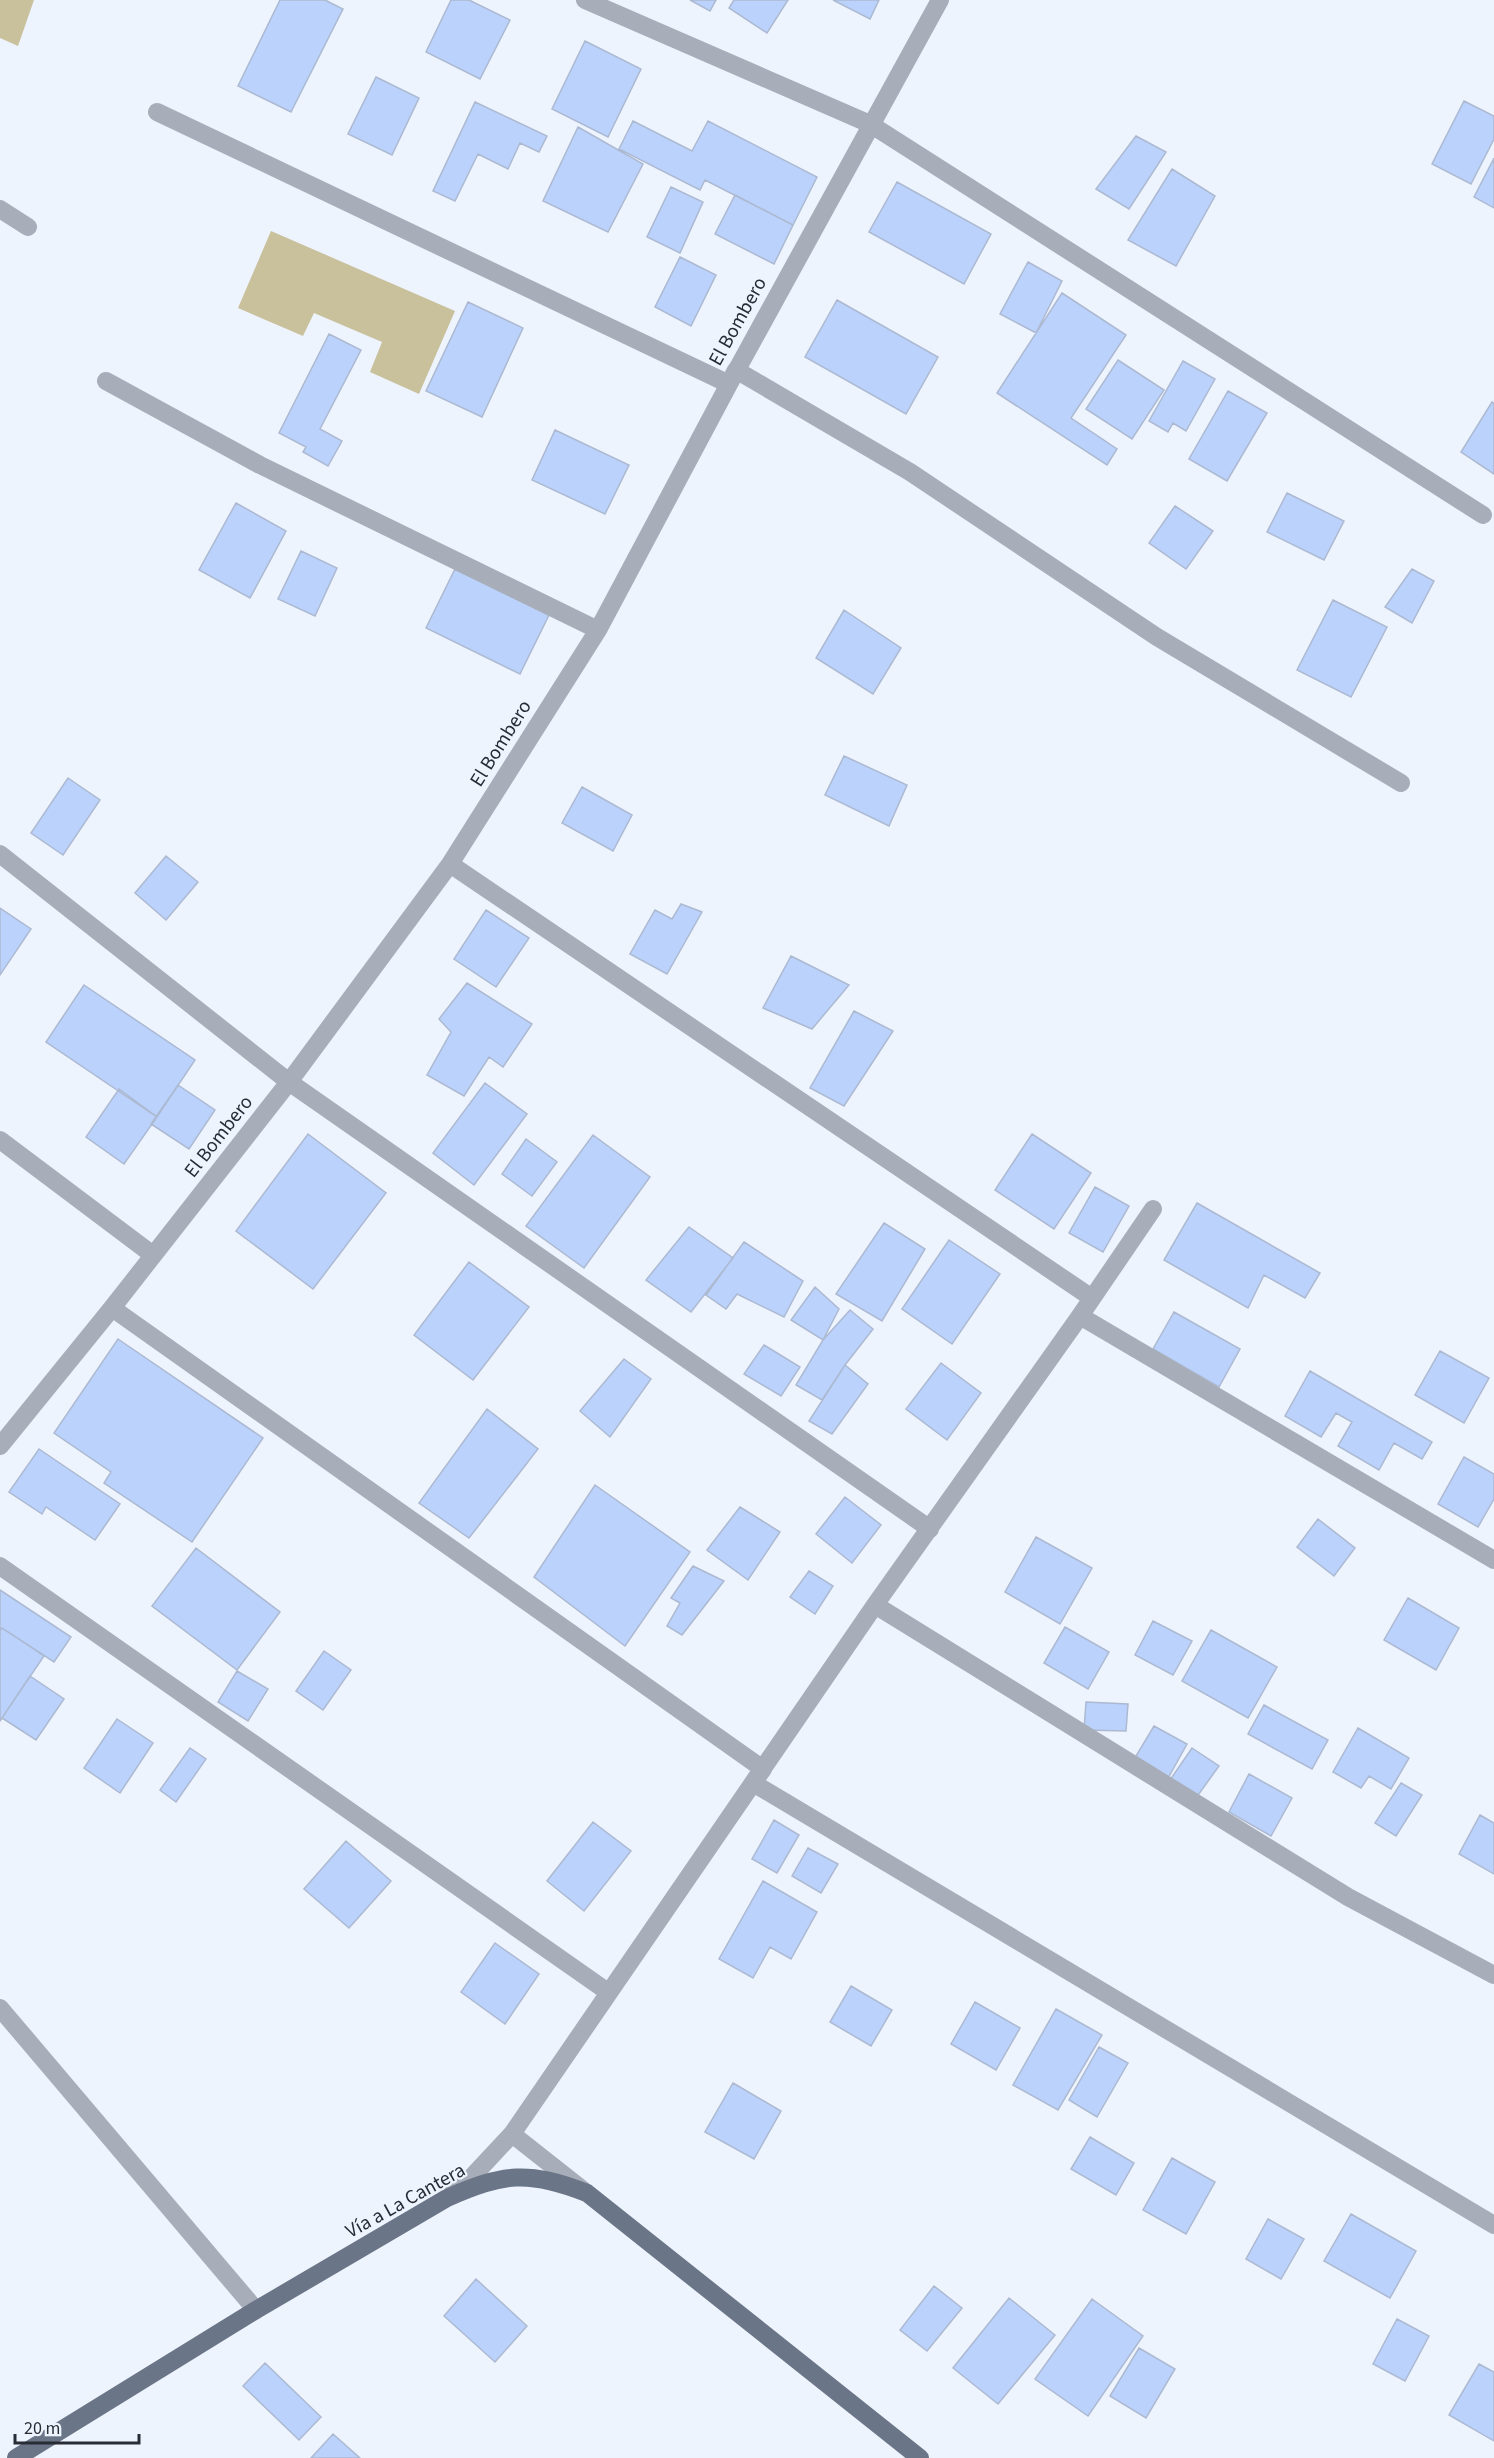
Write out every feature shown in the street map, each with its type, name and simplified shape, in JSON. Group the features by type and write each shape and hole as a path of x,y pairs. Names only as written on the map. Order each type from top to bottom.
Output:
{"main road":[{"name":"Vía a La Cantera","path":"16,2458 256,2310 447,2198 477,2185 502,2178 531,2176 558,2182 587,2193 920,2458"}],"street":[{"path":"585,0 870,124 1483,515"},
{"name":"El Bombero","path":"1,1442 112,1308 289,1082 450,864 598,630 870,124 940,0"},
{"path":"157,112 733,377 910,472 1157,637 1401,783"},
{"path":"0,209 28,227"},
{"path":"106,381 260,465 598,630"},
{"path":"0,854 289,1082 930,1529"},
{"path":"450,864 1092,1298"},
{"path":"0,1140 153,1255"},
{"path":"447,2198 471,2179 512,2134 875,1605 1153,1209"},
{"path":"112,1308 758,1776 1494,2225"},
{"path":"1080,1316 1494,1560"},
{"path":"0,1566 608,1992"},
{"path":"875,1605 1348,1897 1494,1975"},
{"path":"0,2008 256,2310"},
{"path":"512,2134 587,2193"}],"shaded area":[{"path":"0,0 34,0 18,46 0,38"},
{"path":"271,231 455,311 419,394 370,372 382,342 314,313 303,336 238,308"}],"building":[{"path":"280,0 325,0 343,9 291,112 238,86"},
{"path":"451,0 469,0 510,20 480,79 426,52"},
{"path":"690,0 716,0 710,11"},
{"path":"734,0 788,0 767,33 729,8"},
{"path":"833,0 879,0 870,19"},
{"path":"585,41 641,69 608,137 552,109"},
{"path":"376,77 419,98 392,155 348,134"},
{"path":"1464,101 1494,116 1494,139 1471,184 1432,164"},
{"path":"475,102 547,136 539,152 520,143 508,169 478,154 455,201 433,191"},
{"path":"633,121 692,151 708,121 817,177 793,225 705,180 700,190 619,149"},
{"path":"578,127 643,164 608,232 543,201"},
{"path":"1136,136 1166,152 1129,209 1096,189"},
{"path":"1494,158 1494,208 1474,197"},
{"path":"1172,169 1215,196 1176,266 1128,240"},
{"path":"897,182 991,234 964,284 869,232"},
{"path":"671,187 703,202 680,253 647,237"},
{"path":"735,195 793,225 774,264 715,234"},
{"path":"680,257 716,275 691,326 655,307"},
{"path":"1028,262 1062,281 1036,333 1000,314"},
{"path":"1062,293 1126,335 1071,418 1117,449 1107,465 997,393"},
{"path":"837,300 938,357 906,414 805,357"},
{"path":"468,302 523,328 482,417 426,391"},
{"path":"329,334 361,350 320,429 342,441 328,466 303,452 306,447 279,433"},
{"path":"1118,360 1164,390 1132,439 1086,409"},
{"path":"1183,361 1215,379 1186,431 1173,423 1168,432 1149,421"},
{"path":"1228,391 1267,413 1227,481 1189,459"},
{"path":"1492,402 1494,403 1494,474 1461,452"},
{"path":"555,430 629,465 605,514 532,480"},
{"path":"1287,493 1344,521 1324,560 1267,532"},
{"path":"236,503 286,531 250,598 199,570"},
{"path":"1175,506 1213,531 1186,569 1149,543"},
{"path":"301,551 337,568 315,616 278,599"},
{"path":"455,569 549,615 520,674 426,628"},
{"path":"1412,569 1434,581 1412,623 1385,607"},
{"path":"1333,600 1387,627 1351,697 1297,670"},
{"path":"844,610 901,648 873,694 816,658"},
{"path":"844,756 907,785 889,826 825,795"},
{"path":"68,778 100,800 63,855 31,833"},
{"path":"582,787 632,815 613,851 562,823"},
{"path":"166,856 198,882 166,920 135,893"},
{"path":"681,904 702,912 667,974 630,954 655,910 672,919"},
{"path":"0,908 31,929 0,975"},
{"path":"486,910 529,938 496,987 454,959"},
{"path":"791,956 849,985 812,1029 763,1008"},
{"path":"467,983 532,1024 503,1067 489,1057 464,1096 427,1075 451,1032 439,1019"},
{"path":"84,985 195,1060 157,1117 46,1042"},
{"path":"854,1011 893,1031 844,1106 810,1088"},
{"path":"485,1083 527,1114 474,1185 433,1153"},
{"path":"178,1085 215,1110 189,1149 151,1124"},
{"path":"119,1089 157,1117 124,1164 86,1137"},
{"path":"308,1134 386,1193 313,1289 236,1231"},
{"path":"1032,1134 1091,1173 1054,1229 995,1190"},
{"path":"593,1135 650,1177 584,1268 526,1226"},
{"path":"526,1139 557,1162 532,1196 502,1174"},
{"path":"1095,1187 1129,1206 1103,1252 1069,1233"},
{"path":"1197,1203 1320,1273 1305,1298 1264,1275 1248,1308 1164,1260"},
{"path":"884,1223 925,1249 882,1321 836,1294"},
{"path":"689,1227 733,1258 691,1312 646,1280"},
{"path":"949,1240 1000,1274 952,1344 902,1309"},
{"path":"744,1242 803,1281 784,1317 737,1294 726,1309 706,1295"},
{"path":"469,1262 529,1307 473,1380 414,1335"},
{"path":"815,1287 839,1309 823,1340 791,1320"},
{"path":"850,1310 873,1329 822,1400 796,1385 823,1340"},
{"path":"1174,1312 1240,1349 1219,1387 1153,1349"},
{"path":"118,1339 263,1438 192,1542 104,1483 111,1472 54,1433"},
{"path":"764,1345 800,1367 781,1396 744,1374"},
{"path":"1440,1351 1489,1378 1464,1423 1415,1395"},
{"path":"624,1359 651,1379 610,1437 580,1411"},
{"path":"941,1363 981,1393 947,1440 906,1409"},
{"path":"845,1365 868,1384 832,1434 809,1421"},
{"path":"1310,1371 1432,1442 1422,1459 1394,1443 1379,1470 1338,1446 1352,1422 1336,1413 1321,1437 1285,1416"},
{"path":"487,1409 538,1449 469,1538 419,1503"},
{"path":"39,1449 120,1504 95,1540 46,1507 42,1514 9,1492"},
{"path":"1464,1457 1494,1474 1494,1499 1478,1527 1438,1504"},
{"path":"595,1485 690,1552 625,1646 534,1577"},
{"path":"845,1497 881,1525 852,1563 816,1534"},
{"path":"740,1507 780,1532 748,1580 707,1550"},
{"path":"1318,1519 1355,1548 1334,1576 1297,1547"},
{"path":"1036,1537 1092,1568 1060,1624 1005,1592"},
{"path":"196,1548 280,1612 237,1670 152,1606"},
{"path":"693,1566 724,1581 682,1635 667,1626 680,1603 671,1598"},
{"path":"809,1571 833,1586 815,1614 790,1597"},
{"path":"0,1590 71,1637 54,1662 2,1628 0,1631"},
{"path":"1408,1598 1459,1628 1436,1670 1384,1640"},
{"path":"1153,1621 1192,1641 1173,1675 1135,1655"},
{"path":"1065,1627 1109,1652 1088,1689 1044,1663"},
{"path":"2,1628 44,1656 0,1721 0,1631"},
{"path":"1211,1630 1277,1667 1248,1718 1182,1681"},
{"path":"324,1651 351,1670 323,1710 296,1691"},
{"path":"237,1671 268,1689 248,1721 218,1702"},
{"path":"30,1676 64,1699 36,1740 2,1718"},
{"path":"1086,1702 1128,1704 1126,1731 1084,1730"},
{"path":"1264,1705 1328,1740 1312,1769 1248,1734"},
{"path":"117,1719 153,1743 120,1793 84,1768"},
{"path":"1154,1726 1187,1744 1167,1780 1133,1761"},
{"path":"1358,1728 1409,1758 1391,1789 1369,1776 1361,1788 1333,1772"},
{"path":"190,1748 206,1759 176,1802 160,1790"},
{"path":"1192,1748 1219,1766 1196,1798 1170,1780"},
{"path":"1249,1774 1292,1798 1271,1836 1229,1812"},
{"path":"1401,1783 1422,1795 1396,1836 1375,1823"},
{"path":"1480,1815 1494,1823 1494,1874 1459,1854"},
{"path":"774,1820 799,1835 777,1873 752,1859"},
{"path":"593,1822 631,1851 584,1911 547,1881"},
{"path":"346,1841 391,1881 349,1928 304,1889"},
{"path":"808,1848 838,1864 821,1893 792,1876"},
{"path":"763,1881 817,1912 791,1959 770,1947 753,1978 719,1959"},
{"path":"495,1943 539,1974 505,2024 461,1992"},
{"path":"851,1986 892,2010 871,2046 830,2022"},
{"path":"975,2002 1020,2028 996,2070 951,2044"},
{"path":"1056,2009 1102,2035 1058,2110 1013,2085"},
{"path":"1099,2047 1128,2063 1097,2117 1069,2100"},
{"path":"733,2083 781,2111 754,2159 705,2132"},
{"path":"1090,2137 1134,2163 1116,2195 1071,2169"},
{"path":"1172,2158 1215,2182 1186,2234 1143,2210"},
{"path":"1351,2214 1416,2251 1390,2298 1324,2261"},
{"path":"1268,2219 1304,2239 1281,2279 1246,2259"},
{"path":"476,2279 527,2326 495,2362 444,2316"},
{"path":"934,2286 962,2308 927,2351 900,2330"},
{"path":"1009,2298 1055,2335 998,2404 953,2368"},
{"path":"1092,2299 1143,2336 1088,2416 1035,2379"},
{"path":"1397,2319 1429,2336 1405,2381 1373,2364"},
{"path":"1139,2348 1175,2369 1146,2418 1110,2396"},
{"path":"265,2363 321,2417 299,2440 243,2386"},
{"path":"1479,2364 1494,2372 1494,2441 1449,2415"},
{"path":"333,2434 360,2458 311,2458"}]}
